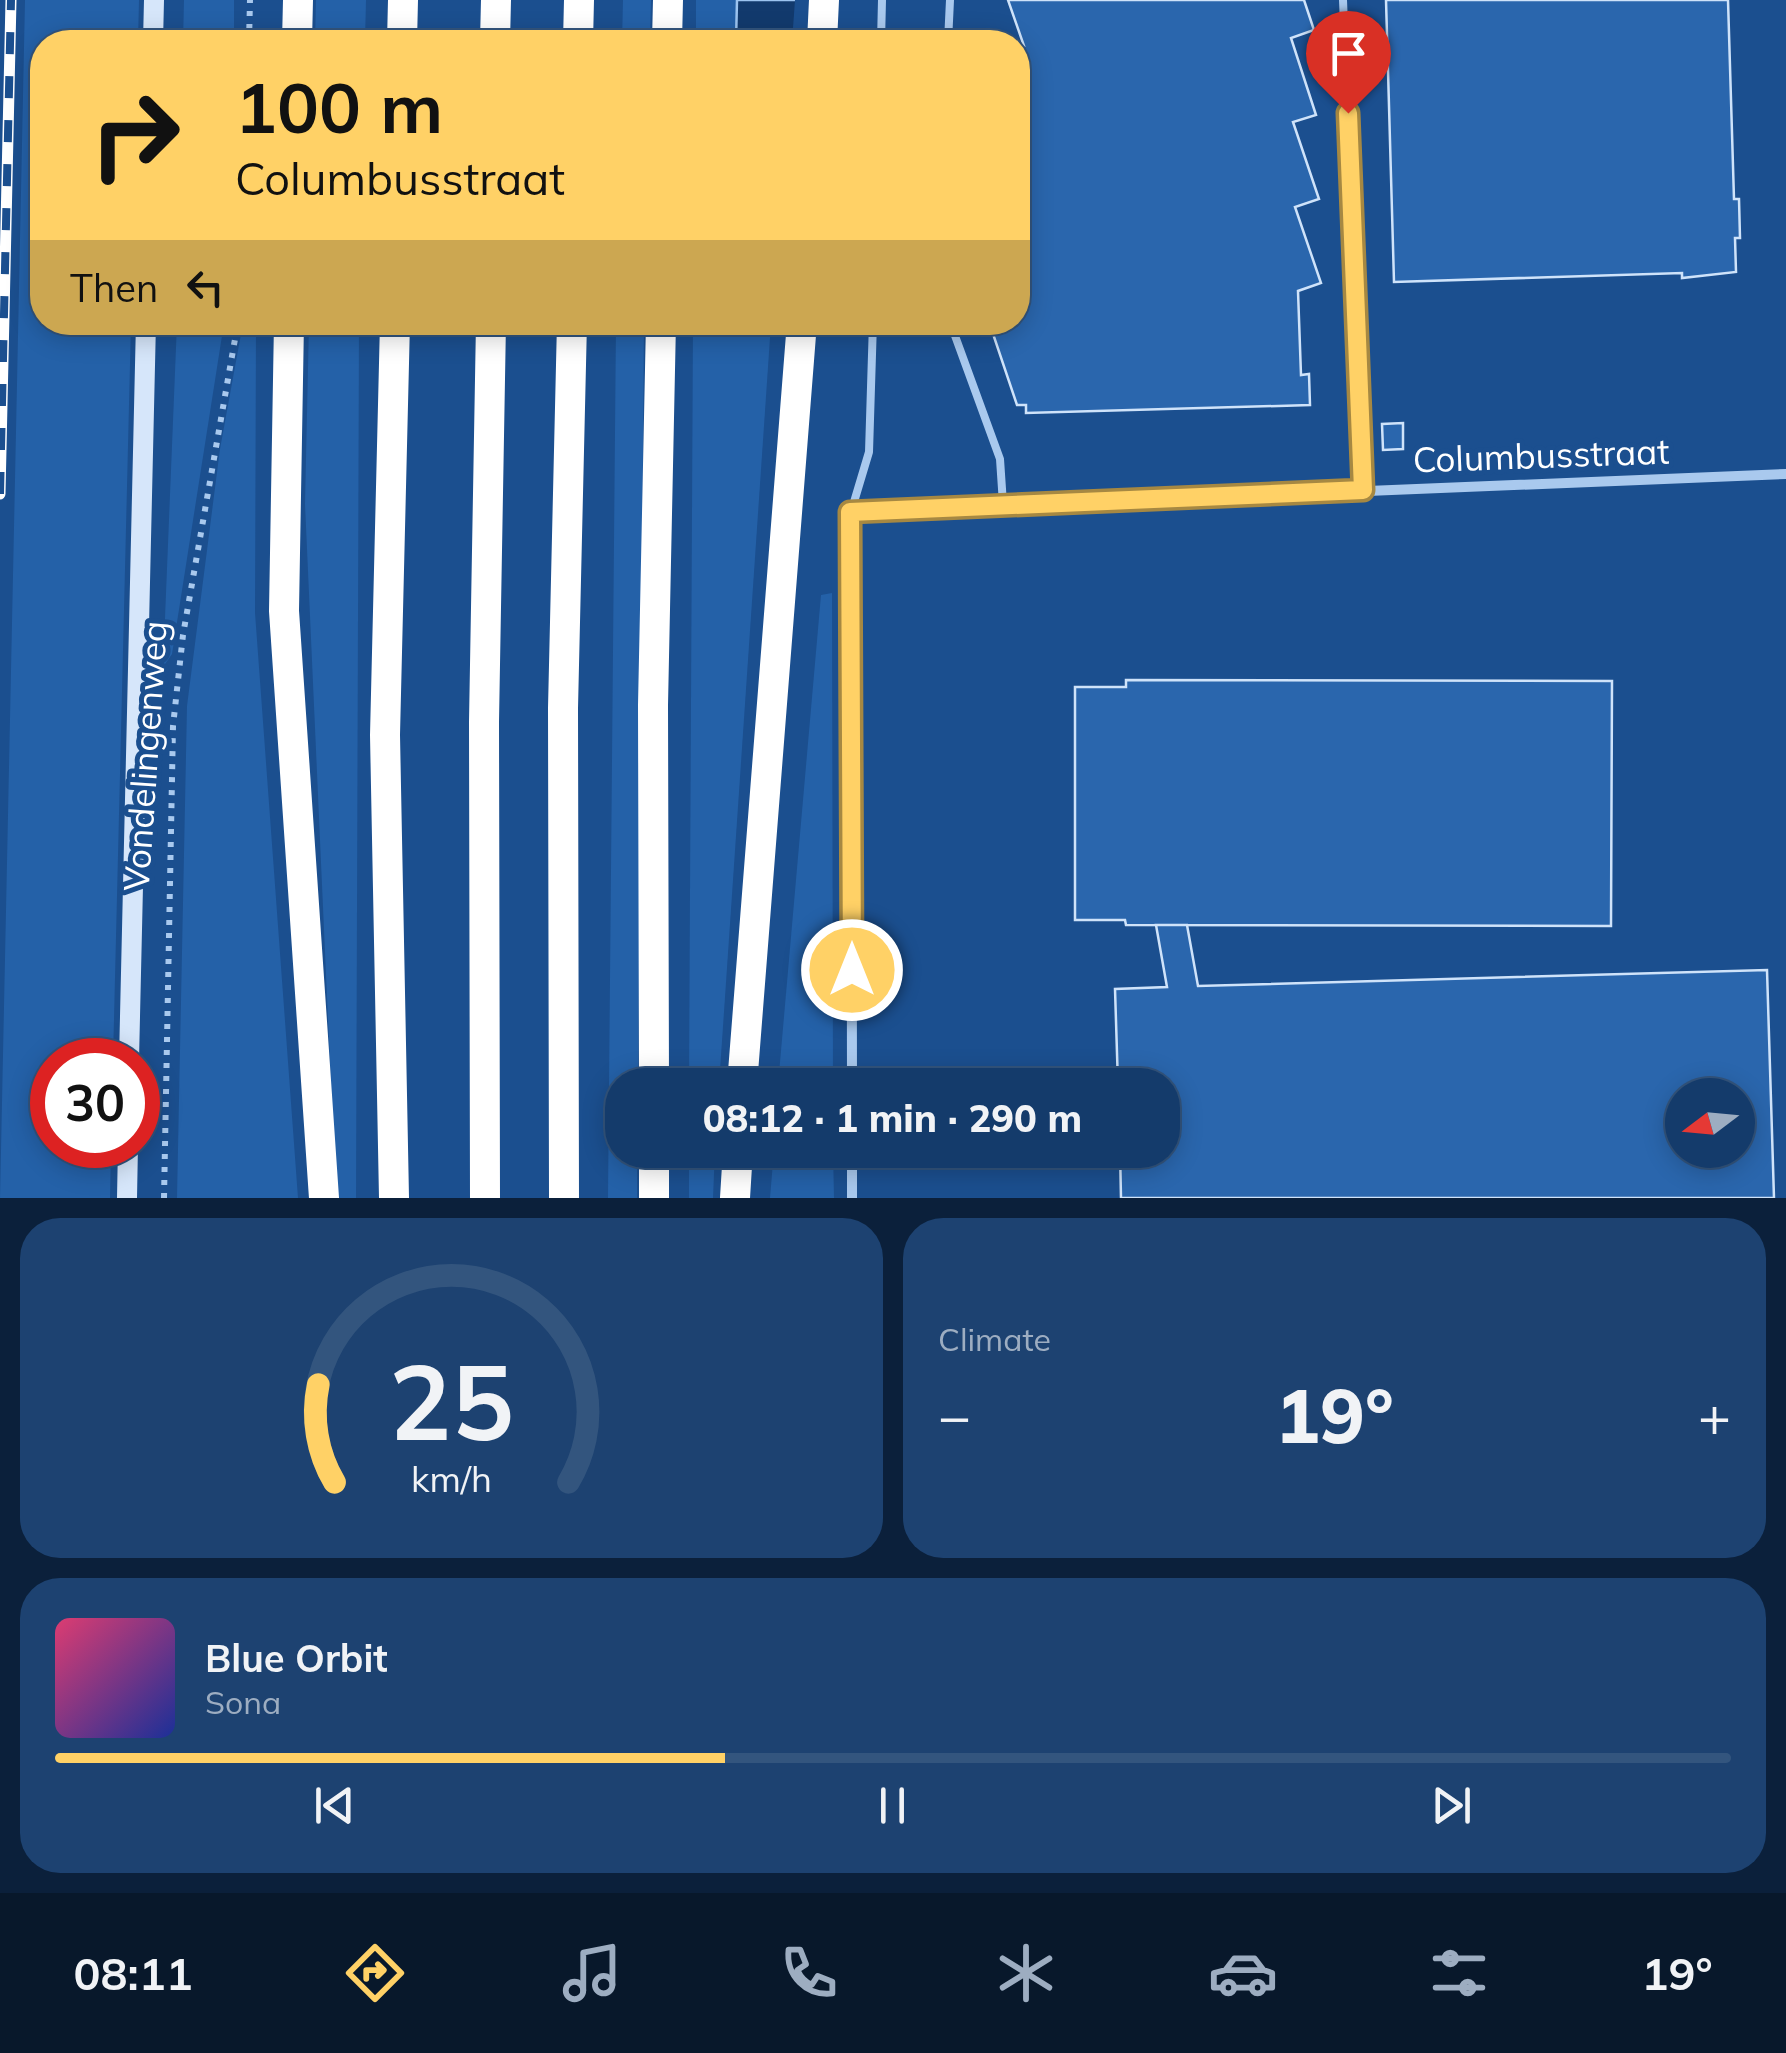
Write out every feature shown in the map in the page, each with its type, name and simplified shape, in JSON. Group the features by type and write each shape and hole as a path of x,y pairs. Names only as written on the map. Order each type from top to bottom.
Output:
{"highway":[{"path":"297,30 298,0"},
{"path":"402,30 403,0"},
{"path":"496,0 496,30"},
{"path":"578,30 579,0"},
{"path":"667,30 668,0"},
{"path":"823,30 824,0"},
{"path":"290,335 284,611 324,1198"},
{"path":"394,1198 385,736 395,335"},
{"path":"484,1198 484,722 491,335"},
{"path":"564,1198 563,708 572,335"},
{"path":"654,1068 653,705 661,335"},
{"path":"743,1068 801,335"},
{"path":"654,1168 654,1198"},
{"path":"735,1198 737,1168"}],"main road":[{"path":"153,30 154,0"},
{"name":"Vondelingenweg","path":"130,1038 146,335"},
{"path":"127,1198 128,1168"}],"street":[{"name":"Columbusstraat","path":"850,512 1786,474"},
{"path":"850,512 852,1068"},
{"path":"852,1168 852,1198"}],"lane":[{"path":"881,30 882,0"},
{"path":"949,30 950,0"},
{"path":"1343,0 1363,490"},
{"path":"850,512 869,452 873,335"},
{"path":"955,335 1000,459 1003,504"}],"path":[{"path":"249,30 250,0"},
{"name":"Vondelingenweg","path":"164,1198 173,726 186,616 236,335"}],"shaded area":[{"path":"25,0 139,0 138,30 30,30 30,335 131,335 114,1038 30,1038 30,1168 111,1168 110,1198 0,1198"},
{"path":"184,0 234,0 234,30 183,30"},
{"path":"316,0 366,0 365,30 315,30"},
{"path":"623,0 651,0 650,30 622,30"},
{"path":"696,0 737,0 736,30 696,30"},
{"path":"737,0 803,0 802,30 736,30"},
{"path":"177,335 222,335 172,654 163,667"},
{"path":"241,335 256,335 255,613 298,1198 177,1198 187,706 220,449"},
{"path":"309,335 359,335 356,1198 336,1198 305,504"},
{"path":"616,335 644,335 638,1068 609,1068"},
{"path":"693,335 770,335 720,1068 689,1068"},
{"path":"832,593 833,1068 779,1068 821,595"},
{"path":"608,1168 637,1168 637,1198 608,1198"},
{"path":"689,1168 714,1168 713,1198 689,1198"},
{"path":"772,1168 833,1168 834,1198 770,1198"}],"pier":[{"path":"795,0 808,0 807,30 793,30"}],"building":[{"path":"1008,0 1304,0 1314,30 1291,38 1316,115 1293,122 1319,199 1295,207 1321,283 1298,291 1301,375 1309,374 1310,405 1026,413 1026,405 1017,405 993,335 1030,335 1030,30 1018,30"},
{"path":"1386,0 1728,0 1734,199 1739,199 1736,272 1682,278 1682,273 1394,282"},
{"path":"1403,423 1403,449 1383,450 1382,424"},
{"path":"1126,680 1612,681 1611,926 1126,925 1125,920 1075,920 1075,687 1126,687"},
{"path":"1156,925 1187,925 1198,986 1767,970 1774,1198 1121,1198 1120,1168 1180,1168 1180,1068 1117,1068 1115,989 1167,987"}],"railway":[{"path":"0,494 11,0"}],"route":[{"path":"852,970 850,512 1363,490 1348,113"}]}
